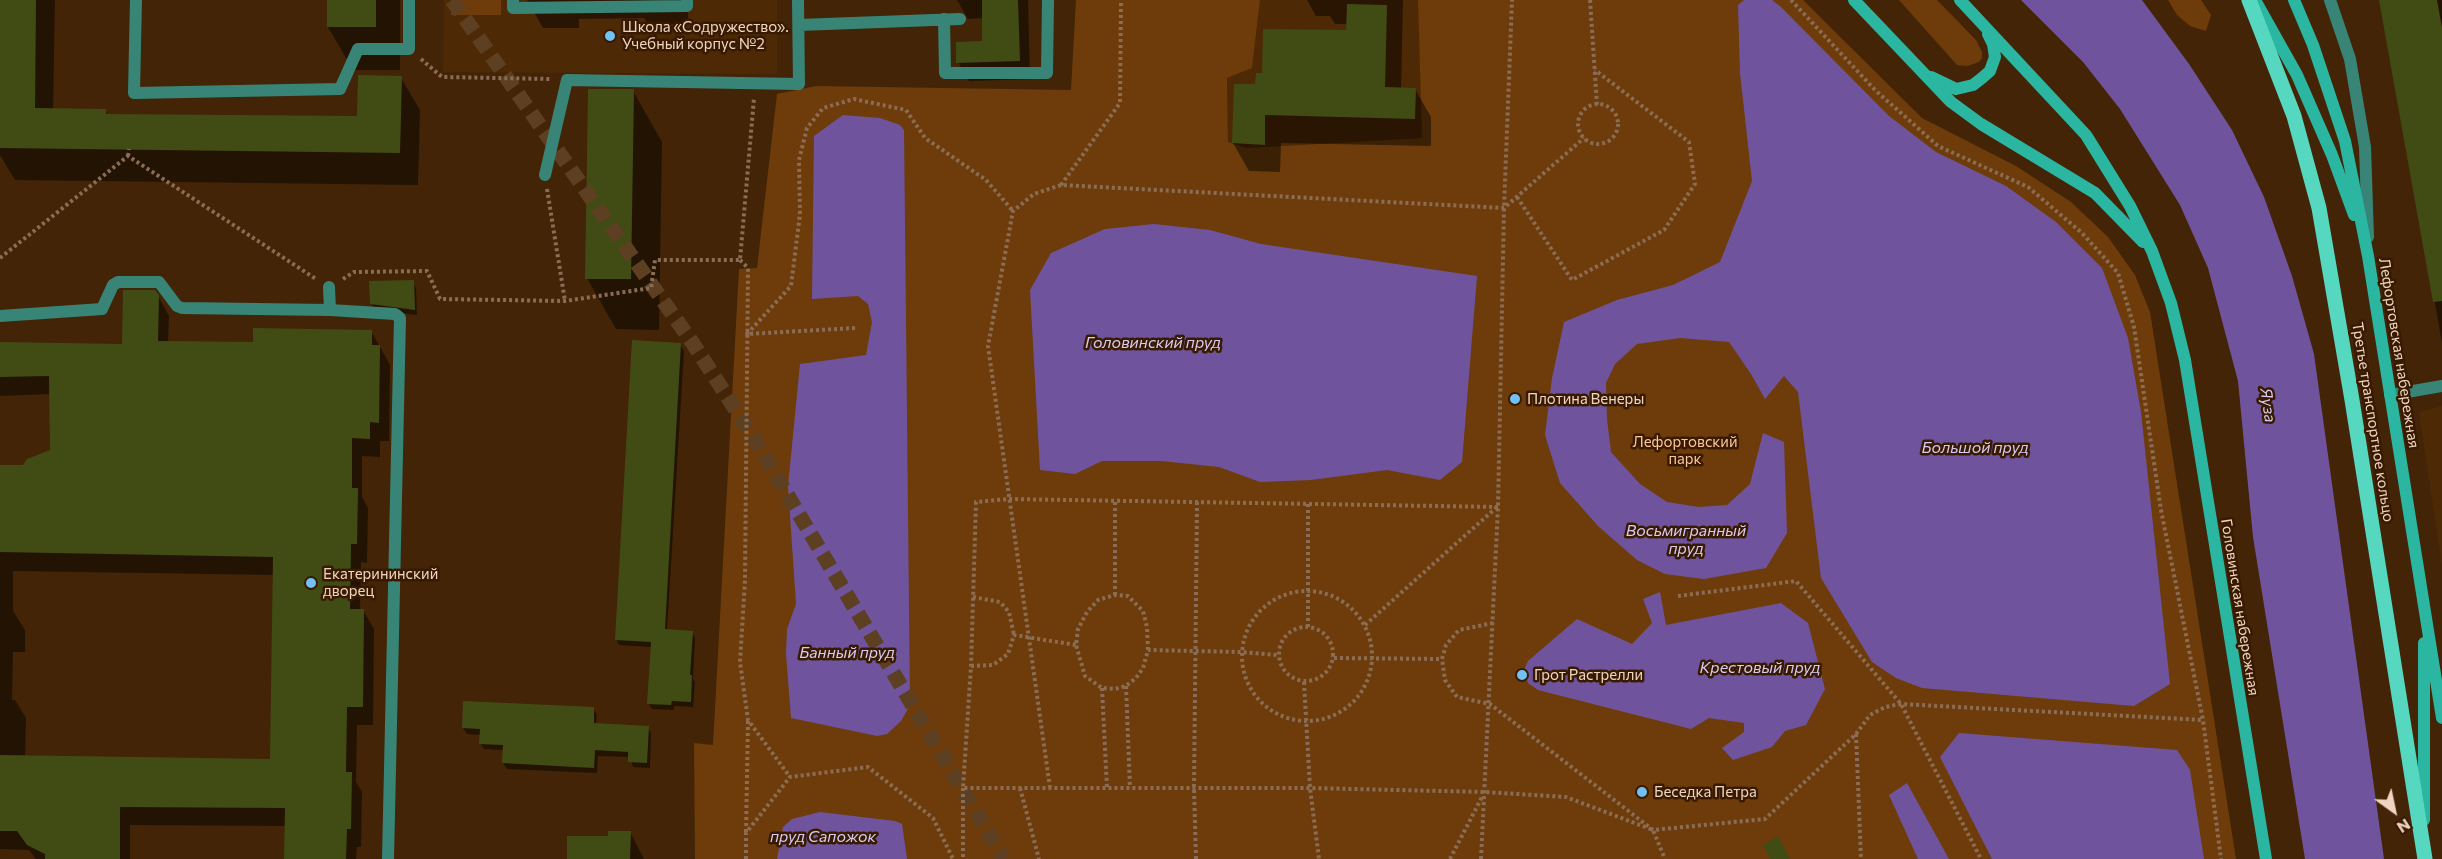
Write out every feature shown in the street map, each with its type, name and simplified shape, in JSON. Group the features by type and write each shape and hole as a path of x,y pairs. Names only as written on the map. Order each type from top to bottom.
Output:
{"main road":[{"path":"1854,0 1951,102 1981,124 2095,193 2152,251"},
{"name":"Головинская набережная","path":"1960,0 2086,135 2130,206 2152,251 2170,303 2184,360 2266,859"},
{"name":"Третье транспортное кольцо","path":"2249,0 2294,116 2319,208 2352,400 2424,855"},
{"path":"2255,0 2297,75 2328,145 2368,256"},
{"name":"Лефортовская набережная","path":"2294,0 2313,45 2345,141 2368,256 2442,716"},
{"path":"1919,70 1956,89 1973,85 1983,78 1990,71 1995,57 1993,44 1982,22"},
{"path":"2424,606 2424,855"}],"street":[{"path":"136,0 134,93 340,89 358,49 409,49 409,0"},
{"path":"513,0 513,8 687,6 687,0"},
{"path":"545,175 567,80 799,84 798,0"},
{"path":"944,20 945,73 1047,73 1048,0"},
{"path":"2330,0 2350,59 2365,147 2368,256"},
{"path":"799,25 960,19"},
{"path":"0,316 102,309 115,283 152,280 159,282 177,306 182,308 330,310 395,314 400,318 388,859"},
{"path":"329,288 330,310"},
{"path":"2390,395 2442,386"}],"path":[{"path":"1061,185 1120,102 1120,0"},
{"path":"1481,859 1498,507 1504,208 1512,0"},
{"path":"1590,0 1597,105"},
{"path":"1791,0 1875,90 1938,146 2028,187 2082,233 2118,273 2134,327 2161,510 2203,720 2221,859"},
{"path":"409,49 442,77 567,80"},
{"path":"1516,197 1572,280 1664,230 1695,184 1689,142 1595,70"},
{"path":"740,260 755,83"},
{"path":"747,334 791,286 800,214 799,160 807,128 823,108 854,99 906,110 925,138 986,180 1013,211"},
{"path":"1597,105 1606,106 1617,117 1617,132 1606,143 1590,143 1584,138 1578,124 1585,110 1597,105"},
{"path":"1050,788 988,346 1013,211 1035,194 1061,185 1504,208 1584,138"},
{"path":"0,258 128,156 129,149"},
{"path":"128,156 329,288 354,272 427,271 440,299 566,301 651,288 655,260 740,260 748,268 745,580 740,662 748,720 746,859"},
{"path":"545,175 566,301"},
{"path":"747,334 855,328"},
{"path":"963,859 963,788 971,666 976,502 1008,499 1498,507"},
{"path":"1115,501 1115,595"},
{"path":"1196,859 1194,787 1197,502"},
{"path":"1308,504 1308,627"},
{"path":"1365,625 1498,507"},
{"path":"1678,596 1796,580 1901,704 1981,859"},
{"path":"1307,590 1330,594 1350,606 1365,625 1371,640 1373,657 1368,682 1353,704 1331,718 1305,722 1284,718 1266,708 1251,692 1243,673 1241,652 1247,628 1262,608 1283,595 1307,590"},
{"path":"1115,595 1128,597 1143,611 1147,627 1148,650 1143,668 1126,686 1115,689 1102,688 1085,676 1076,645 1078,629 1087,612 1098,600 1115,595"},
{"path":"971,666 993,665 1008,654 1014,635 1009,612 1000,602 973,597"},
{"path":"1493,623 1459,630 1446,645 1442,659 1445,680 1457,697 1490,704 1653,830 1665,859"},
{"path":"1308,627 1319,630 1328,637 1333,647 1334,658 1330,668 1323,676 1314,681 1304,682 1294,680 1286,674 1280,665 1278,655 1280,644 1287,634 1297,628 1308,627"},
{"path":"1014,635 1076,645"},
{"path":"1148,650 1278,655"},
{"path":"1334,658 1442,659"},
{"path":"1304,682 1310,788 1319,859"},
{"path":"1126,686 1130,788"},
{"path":"1102,688 1107,788"},
{"path":"963,788 1194,787 1485,792 1566,797 1653,830 1765,819 1856,735 1870,715 1885,707 1901,704 2203,720"},
{"path":"748,720 790,777"},
{"path":"1856,735 1861,859"},
{"path":"746,833 790,777 868,767 933,818 953,859"},
{"path":"1020,788 1040,859"},
{"path":"1450,859 1485,792"}],"shaded area":[{"name":"Школа «Содружество». Учебный корпус №2","path":"444,0 777,0 777,74 443,72"},
{"path":"1260,0 1418,0 1423,138 1228,149 1227,78 1252,68"},
{"path":"2442,406 2442,566 2419,412"}],"green space":[{"path":"451,0 501,0 501,15 451,15"},
{"name":"Лефортовский парк","path":"1076,0 1260,0 1252,68 1227,78 1228,142 1246,148 1422,138 1418,0 1803,0 1922,118 2016,166 2071,202 2108,237 2135,275 2150,312 2236,859 695,859 694,743 713,745 739,269 757,268 777,94 816,86 1071,90"},
{"path":"1899,0 1937,0 1976,40 1982,52 1982,58 1979,62 1967,66 1957,65"},
{"path":"2168,0 2201,0 2211,15 2206,31 2190,26 2177,15"}],"water":[{"name":"Большой пруд","path":"1744,0 1772,0 1889,116 1936,152 2006,186 2056,222 2102,268 2128,338 2141,412 2170,684 2134,706 1922,688 1896,678 1872,662 1821,578 1798,392 1784,376 1765,399 1729,342 1680,338 1637,344 1615,364 1606,383 1611,452 1640,484 1667,502 1699,507 1727,505 1750,484 1763,433 1784,442 1787,533 1766,568 1704,579 1665,574 1637,560 1598,526 1560,483 1545,435 1552,378 1564,322 1617,300 1673,285 1720,262 1752,181 1740,73 1738,5"},
{"name":"Яуза","path":"2021,0 2142,0 2189,64 2232,130 2264,197 2292,276 2314,354 2384,859 2305,859 2253,537 2238,381 2208,268 2180,205 2120,109 2083,62"},
{"name":"Банный пруд","path":"843,115 880,118 900,125 904,130 910,705 901,721 887,734 877,736 791,718 786,654 787,629 796,604 788,486 800,364 866,355 872,322 868,304 858,296 812,299 814,136"},
{"name":"Головинский пруд","path":"1154,224 1210,230 1261,244 1477,276 1462,462 1440,480 1387,470 1311,480 1260,482 1219,467 1161,461 1102,461 1075,474 1040,470 1030,290 1051,253 1105,229"},
{"name":"Крестовый пруд","path":"1660,592 1666,625 1781,603 1808,623 1825,689 1806,725 1785,731 1772,747 1733,760 1722,748 1744,732 1744,723 1709,718 1691,729 1538,690 1528,683 1524,670 1528,661 1577,619 1632,644 1652,623 1643,599"},
{"path":"1959,733 2177,750 2190,770 2204,859 1992,859 1940,757"},
{"path":"1907,783 1949,859 1918,859 1889,795"},
{"name":"пруд Сапожок","path":"820,812 895,821 902,824 907,859 777,859 783,827 792,819"}],"building":[{"path":"0,0 36,0 35,108 106,109 106,114 357,116 358,75 402,76 400,153 0,148"},
{"path":"327,0 376,0 376,27 327,27"},
{"path":"982,0 1018,0 1020,61 956,63 956,42 982,41"},
{"path":"2379,0 2437,0 2442,28 2442,301 2433,302"},
{"path":"1347,4 1387,5 1385,87 1416,88 1415,119 1265,115 1265,145 1232,143 1234,84 1255,84 1256,73 1262,73 1263,29 1346,30"},
{"path":"588,89 634,89 631,279 585,279"},
{"path":"414,280 415,310 370,304 369,281"},
{"name":"Екатерининский дворец","path":"123,290 155,290 159,295 158,341 253,342 253,328 372,330 372,345 380,345 379,423 370,422 370,439 352,438 352,488 358,488 357,544 351,544 350,609 364,609 363,707 347,707 346,772 352,772 351,829 347,829 346,859 284,859 285,808 120,807 120,859 45,859 45,854 27,845 17,831 0,831 0,755 270,759 273,557 0,552 0,465 23,465 27,459 50,450 49,376 0,377 0,342 122,344"},
{"path":"632,340 681,343 665,629 693,631 690,675 692,675 691,702 672,701 671,705 647,704 651,642 615,640"},
{"path":"463,701 594,707 594,723 649,726 647,763 628,762 628,752 595,750 594,768 502,763 503,745 479,744 480,729 462,728"},
{"path":"608,831 631,831 630,859 567,859 567,836 608,836"},
{"path":"1778,836 1790,859 1770,859 1763,845"}],"tunnel":[{"path":"452,0 694,345 750,432 1004,859"}],"place":[{"name":"Школа «Содружество». Учебный корпус №2","path":"610,36"},
{"name":"Плотина Венеры","path":"1515,399"},
{"name":"Екатерининский дворец","path":"311,583"},
{"name":"Грот Растрелли","path":"1522,675"},
{"name":"Беседка Петра","path":"1642,792"}],"water label":[{"name":"Восьмигранный пруд","path":"1686,540"}]}
